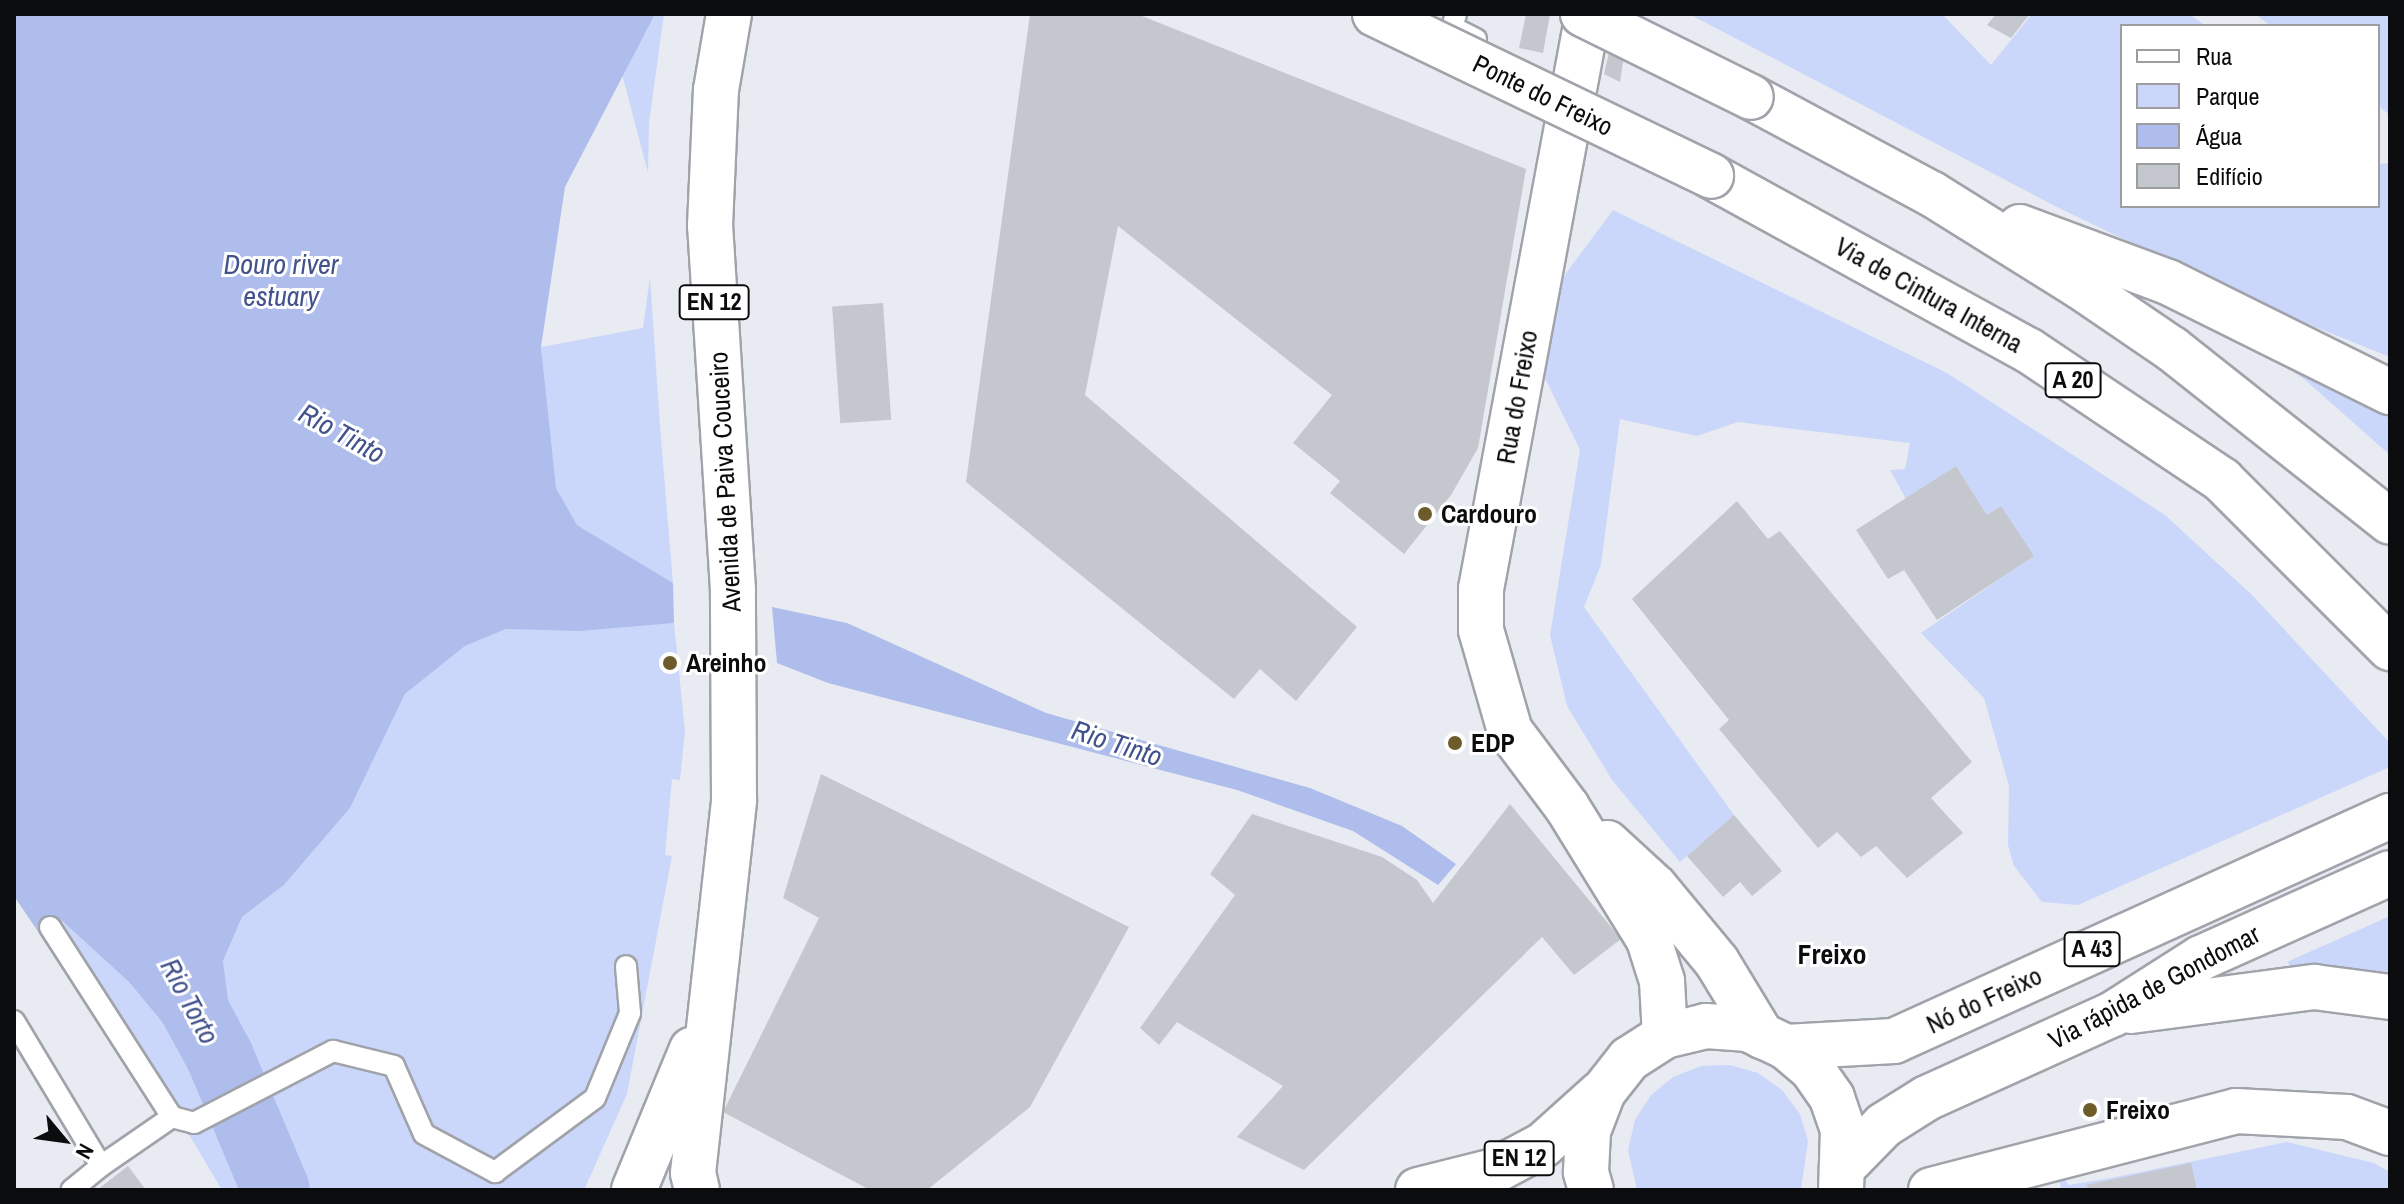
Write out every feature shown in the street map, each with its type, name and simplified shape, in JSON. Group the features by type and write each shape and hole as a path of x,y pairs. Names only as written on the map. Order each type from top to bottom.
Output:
{"main road":[{"name":"Avenida de Paiva Couceiro","path":"697,1190 693,1173 734,799 733,590 710,226 716,90 729,14"},
{"name":"Ponte do Freixo","path":"1375,14 1711,176"},
{"name":"Rua do Freixo","path":"1586,14 1480,611 1486,658 1510,731 1567,807 1649,940 1662,981 1665,1036"},
{"path":"1586,14 1751,97 1932,194 2172,349 2390,522"},
{"name":"Via de Cintura Interna","path":"1711,176 2028,350 2222,480 2390,648"},
{"path":"1932,194 2168,282 2390,392"},
{"name":"Rua do Freixo","path":"1567,807 1655,887 1774,1041"},
{"name":"Nó do Freixo","path":"1774,1041 1894,1041 2390,816"},
{"name":"Via rápida de Gondomar","path":"1843,1178 1884,1125 1927,1098 2113,1014 2201,958 2390,873"},
{"path":"2113,1014 2314,987 2390,997"},
{"name":"Avenida de Paiva Couceiro","path":"634,1190 712,998"},
{"name":"EN 12","path":"1418,1190 1494,1171 1543,1145 1603,1092 1629,1059 1665,1036 1706,1026 1774,1041"},
{"path":"1774,1041 1812,1069 1832,1098 1843,1130 1843,1178"},
{"name":"EN 12","path":"1591,1190 1586,1172 1588,1131 1603,1092"},
{"path":"1931,1190 2236,1111 2347,1117 2390,1133"}],"lane":[{"path":"1424,14 1454,21 1572,87"},
{"path":"50,927 172,1117 194,1123 333,1051 394,1066 424,1134 495,1172 595,1098 630,1013 626,966"},
{"path":"14,1021 101,1166"},
{"path":"71,1190 172,1117"}],"green space":[{"path":"655,14 664,14 649,123 648,173 622,74"},
{"path":"1689,14 1942,14 1991,65 2032,14 2189,14 2203,24 2120,24 2120,208 2380,208 2380,164 2390,163 2390,357 2253,302 2055,206"},
{"path":"2255,14 2390,14 2390,115 2380,108 2380,24 2268,24"},
{"path":"1613,210 1947,373 2165,515 2252,595 2390,743 2390,767 2078,905 2042,902 2014,866 2008,845 2009,786 1984,698 1921,633 2033,556 2001,506 1987,515 1956,466 1906,499 1890,470 1905,469 1910,443 1738,422 1697,436 1620,419 1601,565 1584,607 1734,815 1680,862 1612,780 1567,706 1550,635 1580,450 1540,368 1564,276"},
{"path":"650,277 673,583 577,525 556,488 546,418 541,347 643,328"},
{"path":"2249,343 2390,404 2390,455 2304,379"},
{"path":"674,623 685,731 680,780 672,779 665,855 672,856 627,1094 584,1190 222,1190 62,921 129,982 199,1067 235,1052 223,961 242,917 284,885 350,808 405,694 465,646 506,629"},
{"path":"2390,916 2390,972 2292,967 2287,962"},
{"path":"1730,1065 1758,1073 1782,1090 1800,1114 1808,1141 1801,1190 1637,1190 1628,1150 1635,1120 1651,1095 1673,1077 1701,1066"},
{"path":"2287,1142 2374,1163 2390,1172 2390,1190 2062,1190 2059,1181 2065,1178 2068,1185 2111,1178"}],"water":[{"name":"Douro river estuary","path":"14,14 655,14 565,187 541,347 556,488 577,525 673,583 674,623 579,631 506,629 465,646 405,694 350,808 284,885 242,917 223,961 235,1051 200,1068 129,982 62,921 39,933 14,896"},
{"name":"Rio Tinto","path":"772,607 847,623 1046,713 1310,788 1402,826 1456,864 1438,885 1353,831 1237,790 828,683 777,663"}],"building":[{"path":"1030,14 1137,14 1526,169 1478,448 1451,495 1404,554 1330,493 1340,481 1293,443 1332,395 1118,226 1085,395 1357,627 1296,701 1260,669 1234,699 966,482"},
{"path":"1526,14 1550,14 1543,53 1519,48"},
{"path":"1996,14 2030,14 2011,38 1987,25"},
{"path":"1610,48 1624,56 1620,82 1604,74"},
{"path":"883,303 891,420 840,423 832,307"},
{"path":"1956,466 1987,515 2001,506 2034,556 1937,620 1904,570 1888,579 1856,530"},
{"path":"1737,501 1768,539 1780,531 1972,762 1931,798 1963,833 1907,878 1876,846 1861,857 1837,832 1818,848 1719,729 1729,720 1632,599"},
{"path":"821,774 1129,927 1030,1107 927,1190 870,1190 723,1112 819,918 783,898"},
{"path":"1510,804 1621,939 1574,975 1542,937 1304,1170 1237,1137 1283,1086 1177,1022 1159,1045 1140,1028 1235,895 1210,874 1252,814 1382,857 1417,880 1433,903"},
{"path":"1734,815 1782,871 1752,896 1740,882 1723,897 1687,856"},
{"path":"2191,1163 2197,1190 2090,1190 2086,1185"},
{"path":"128,1166 146,1190 97,1190"}],"waterway":[{"name":"Rio Torto","path":"175,974 220,1057 276,1190"}],"place":[{"name":"Cardouro","path":"1425,514"},
{"name":"Areinho","path":"670,663"},
{"name":"EDP","path":"1455,743"},
{"name":"Freixo","path":"2090,1110"}],"district":[{"name":"Freixo","path":"1832,954"}]}
